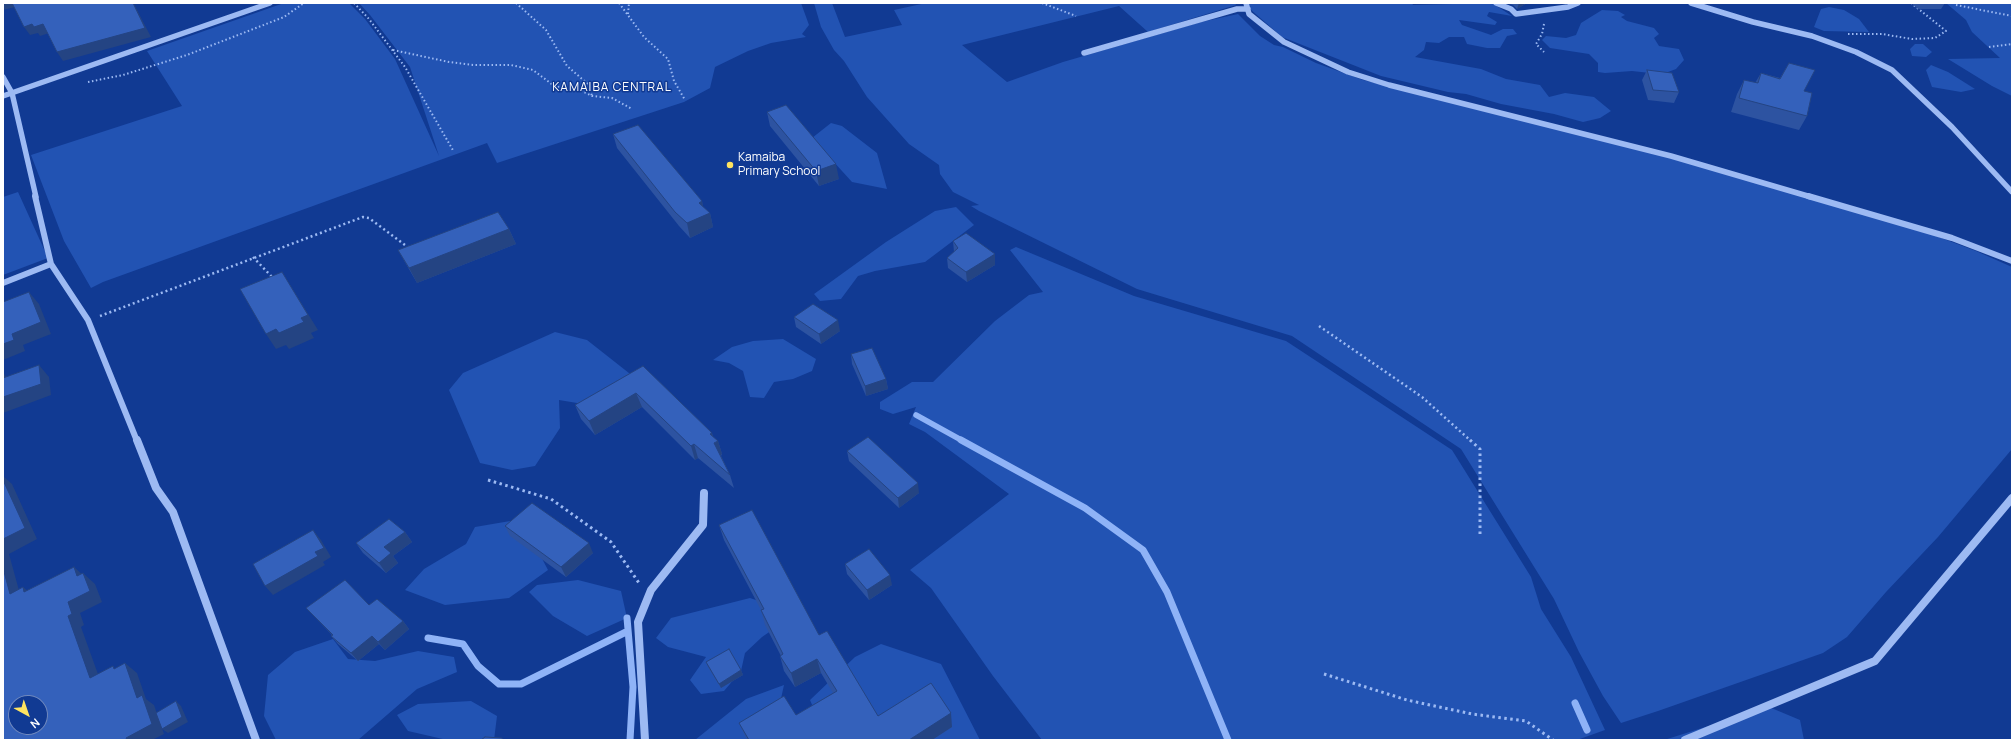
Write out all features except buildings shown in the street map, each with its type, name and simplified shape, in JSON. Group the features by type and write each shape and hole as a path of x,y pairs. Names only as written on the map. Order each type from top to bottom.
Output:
{"street":[{"path":"3,96 270,3"},
{"path":"1496,3 1510,9 1516,14 1568,8 1578,3"},
{"path":"1691,3 1753,22 1812,36 1856,52 1892,70 1952,127 2012,192"},
{"path":"1084,54 1247,6 1249,14 1284,42 1348,72 1389,85 1671,156 1952,238 2012,261"},
{"path":"3,77 12,93 51,264 88,320 156,488 173,512 256,740"},
{"path":"3,283 51,264"},
{"path":"644,740 638,622 652,590 703,525 704,493"},
{"path":"1686,740 1875,661 2012,498"}],"path":[{"path":"81,84 123,74 187,55 284,17 304,3"},
{"path":"354,3 369,19 405,67 454,152"},
{"path":"516,3 546,30 567,66 588,84 592,96"},
{"path":"619,3 644,37 668,58 674,81 685,100"},
{"path":"628,15 629,3"},
{"path":"1042,3 1076,16"},
{"path":"1844,34 1882,34 1912,39 1935,38 1946,31 1929,20 1911,3"},
{"path":"1956,5 2012,16"},
{"path":"1544,52 1536,44 1542,34 1544,24 1568,8"},
{"path":"1989,47 2012,44"},
{"path":"393,50 449,62 518,67 533,70 553,84 566,90 580,90 592,96 612,98 632,109"},
{"path":"88,320 363,217 369,218 413,251"},
{"path":"253,257 274,280"},
{"path":"1319,326 1422,397 1480,449 1480,534"},
{"path":"488,480 551,499 611,542 649,597"},
{"path":"1324,674 1406,700 1472,714 1526,721 1553,740"}],"shaded area":[{"path":"284,3 349,3 365,19 395,59 439,156 410,67 359,3 801,3 809,25 802,34 806,37 771,43 748,51 715,67 710,88 684,102 497,163 487,143 103,282 91,288 64,241 31,155 182,106 147,51"},
{"path":"814,3 832,3 845,37 902,25 894,10 926,3 1235,3 1236,5 1148,32 1119,6 962,45 1007,82 1063,62 1201,22 1238,14 1260,36 1274,45 1283,47 1316,63 1363,80 1638,148 1904,224 1976,251 2012,267 2012,449 1938,537 1886,592 1847,637 1823,653 1621,723 1603,696 1579,652 1554,599 1461,449 1292,336 1137,289 971,206 979,205 953,192 940,174 939,165 909,144 867,97 844,61 834,50 821,27"},
{"path":"1249,3 1412,3 1413,5 1492,3 1512,16 1489,12 1487,16 1497,22 1495,25 1459,20 1462,25 1491,35 1503,29 1513,29 1517,34 1507,36 1500,48 1487,48 1467,44 1464,37 1449,37 1439,43 1426,42 1424,50 1415,57 1481,69 1506,79 1540,85 1549,97 1565,93 1594,97 1611,111 1600,118 1583,122 1554,114 1501,104 1466,94 1448,92 1381,76 1282,37 1250,9"},
{"path":"1946,3 2012,3 2012,96 1992,86 1948,59 2000,58 1972,32 1966,20"},
{"path":"1829,7 1844,10 1859,19 1869,32 1824,31 1814,27 1821,9"},
{"path":"1602,10 1618,11 1625,15 1621,17 1627,21 1654,28 1659,34 1654,38 1659,46 1679,49 1684,60 1676,69 1668,72 1650,73 1632,71 1605,73 1598,72 1598,63 1589,54 1550,48 1542,40 1546,36 1566,38 1576,35 1581,23"},
{"path":"1915,44 1923,44 1932,52 1926,57 1912,56 1910,49"},
{"path":"1931,65 1948,72 1975,89 1961,92 1932,87 1926,70"},
{"path":"831,123 842,126 877,153 887,189 852,182 812,138"},
{"path":"18,192 48,258 3,275 3,197"},
{"path":"956,207 974,225 925,262 875,271 858,276 841,299 820,301 814,294 886,242 935,211"},
{"path":"1016,247 1134,296 1286,341 1452,450 1531,577 1541,609 1571,657 1605,730 1577,740 1042,740 993,676 931,588 910,570 1009,494 925,432 909,424 916,407 893,414 880,409 880,402 912,382 933,382 995,321 1029,295 1043,292 1010,250"},
{"path":"555,332 587,340 634,377 583,404 559,400 560,428 535,466 512,470 480,463 449,390 463,373"},
{"path":"783,339 816,359 812,371 793,379 774,382 764,398 750,397 743,371 729,363 713,360 732,347 753,341"},
{"path":"516,520 538,551 548,570 509,598 445,605 405,590 424,569 466,544 475,527"},
{"path":"578,580 621,591 627,618 587,636 553,616 529,592 537,585"},
{"path":"750,598 779,608 781,624 762,637 745,653 741,671 724,691 701,694 690,680 706,657 668,647 656,638 671,618"},
{"path":"333,639 348,659 375,661 418,651 454,657 457,672 417,689 358,740 276,740 264,716 268,675 295,652"},
{"path":"881,644 941,664 980,740 827,740 810,700 855,657"},
{"path":"784,685 775,726 758,740 695,740 746,699"},
{"path":"471,701 497,716 494,740 447,740 408,731 397,715 418,704"},
{"path":"1769,707 1800,720 1804,740 1664,740"}],"waterway":[{"path":"916,415 963,441"},
{"path":"961,440 1085,508 1143,550 1167,592 1228,740"},
{"path":"627,618 633,687 630,740"},
{"path":"428,638 463,644 478,666 499,684 521,684 628,631"},
{"path":"1575,703 1587,730"}],"place":[{"name":"Kamaiba Primary School","path":"730,165"}],"district":[{"name":"KAMAIBA CENTRAL","path":"612,88"}]}
